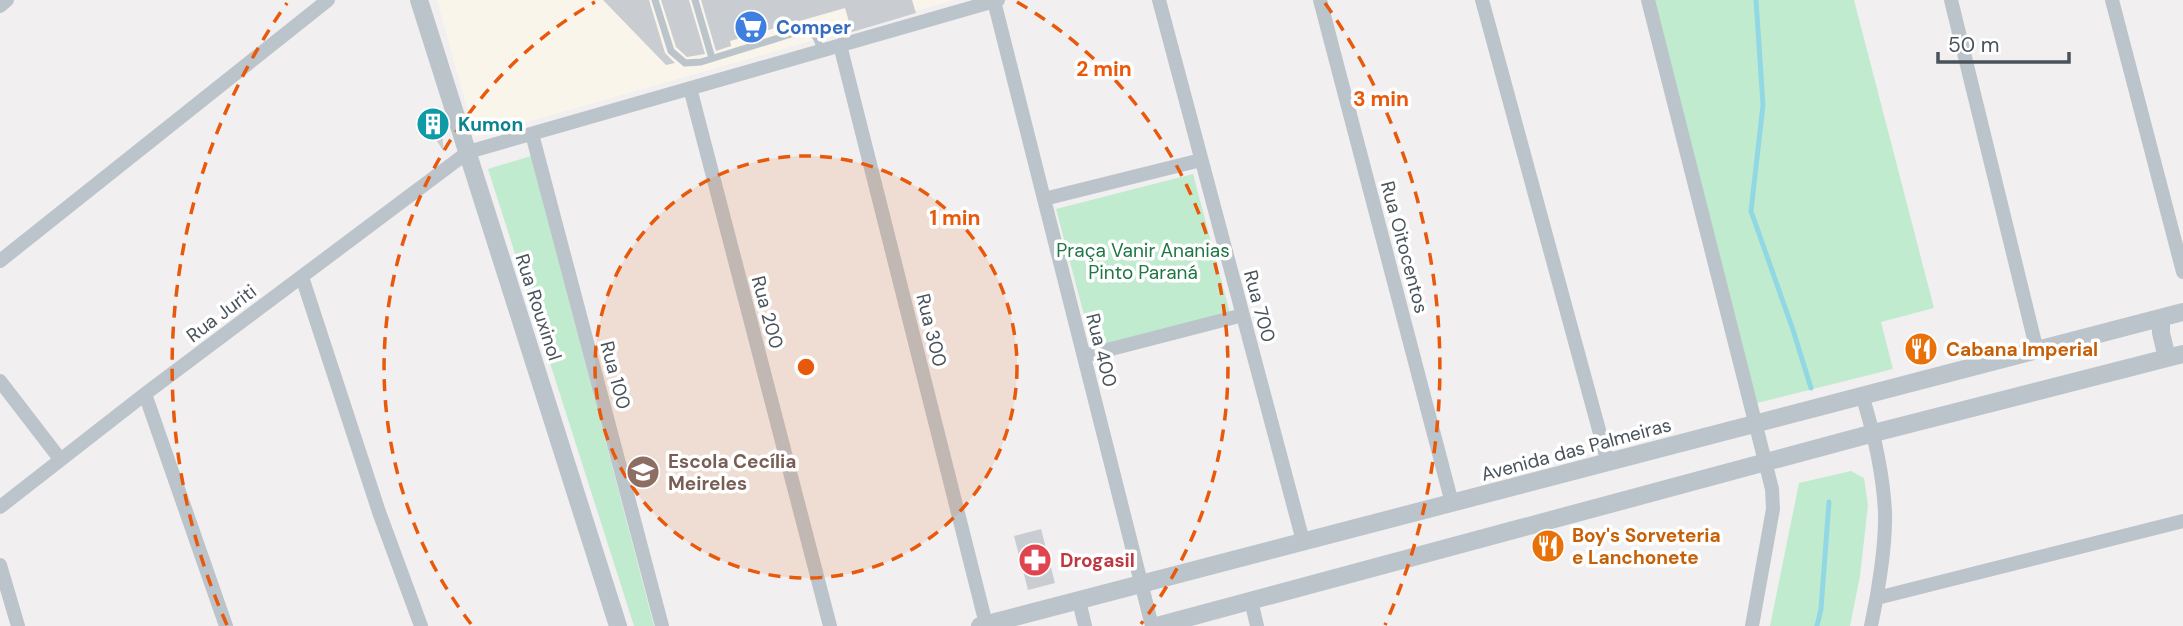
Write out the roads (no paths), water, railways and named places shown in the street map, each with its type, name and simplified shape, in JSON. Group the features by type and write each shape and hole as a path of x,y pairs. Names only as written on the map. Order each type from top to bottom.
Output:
{"street":[{"path":"0,6 7,0"},
{"path":"0,261 328,0"},
{"name":"Rua Rouxinol","path":"419,0 618,626"},
{"name":"Rua 700","path":"1158,0 1303,541"},
{"name":"Rua Oitocentos","path":"1321,0 1452,503"},
{"path":"1482,0 1608,463"},
{"path":"1648,0 1772,489 1773,509 1752,626"},
{"path":"1951,0 2037,351"},
{"path":"2112,0 2183,272"},
{"path":"468,152 996,1"},
{"name":"Rua 400","path":"996,1 1044,200 1155,626"},
{"name":"Rua 300","path":"840,46 983,625"},
{"name":"Rua 200","path":"690,88 830,626"},
{"name":"Rua 100","path":"532,134 662,626"},
{"name":"Rua Juriti","path":"0,507 145,394 468,152"},
{"path":"1044,200 1202,160"},
{"path":"302,277 379,512 422,626"},
{"name":"Avenida das Palmeiras","path":"983,625 2183,312"},
{"path":"1084,356 1243,315"},
{"path":"1155,626 1874,433 2175,356 2161,333 2161,318"},
{"path":"0,381 60,459"},
{"path":"145,394 226,626"},
{"path":"1862,395 1874,433 1885,513 1877,598 1871,626"},
{"path":"1877,598 2183,521"},
{"path":"0,565 18,626"},
{"path":"1251,600 1257,626"},
{"path":"1079,601 1085,626"}],"lane":[{"path":"655,0 671,51 685,63 712,58 804,30 816,37 821,51"},
{"path":"695,0 712,58"}],"waterway":[{"path":"1756,0 1763,105 1751,211 1811,388"},
{"path":"1817,626 1821,609 1829,502"}],"place":[{"name":"Comper","path":"751,27"},
{"name":"Kumon","path":"433,124"},
{"name":"Cabana Imperial","path":"1921,349"},
{"name":"Escola Cecília Meireles","path":"643,472"},
{"name":"Boy's Sorveteria e Lanchonete","path":"1548,546"},
{"name":"Drogasil","path":"1035,560"}],"park label":[{"name":"Praça Vanir Ananias Pinto Paraná","path":"1143,261"}]}
